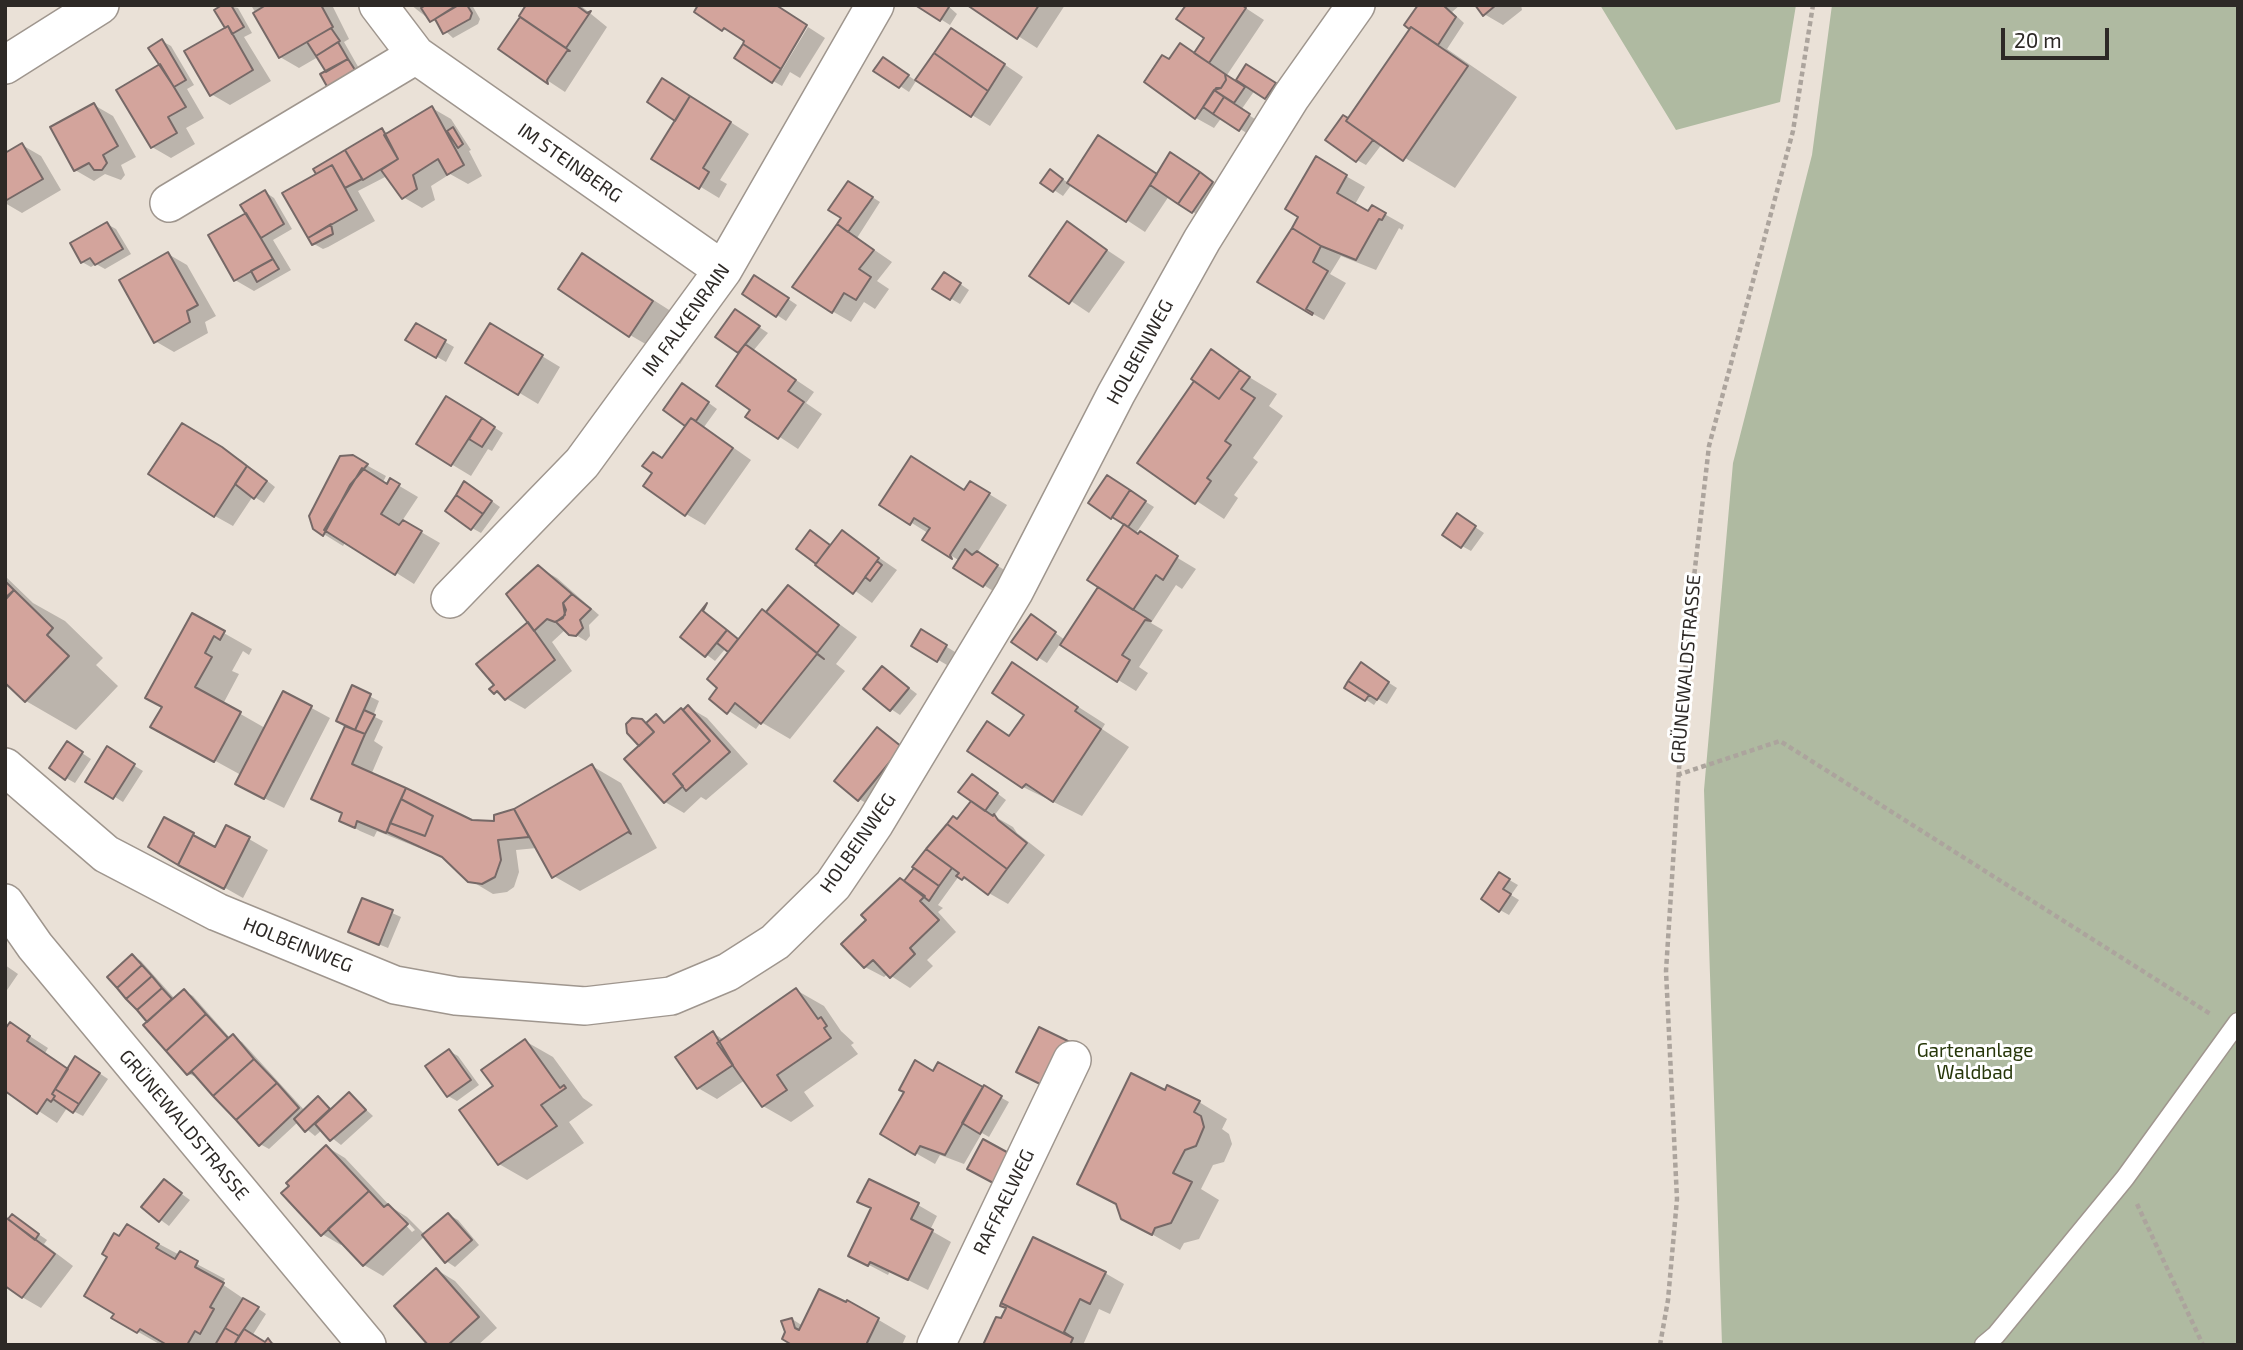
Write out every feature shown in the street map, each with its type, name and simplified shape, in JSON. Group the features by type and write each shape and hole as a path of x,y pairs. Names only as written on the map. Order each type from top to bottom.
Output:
{"street":[{"path":"5,65 100,5"},
{"name":"IM STEINBERG","path":"378,5 416,55 723,270"},
{"name":"IM FALKENRAIN","path":"450,599 582,463 723,270 874,5"},
{"name":"HOLBEINWEG","path":"5,767 106,853 217,912 395,985 456,996 585,1006 671,996 728,972 775,942 833,885 875,823 1014,592 1116,394 1202,240 1291,97 1356,5"},
{"path":"169,203 416,55"},
{"name":"GRÜNEWALDSTRASSE","path":"5,903 35,946 367,1345"},
{"name":"RAFFAELWEG","path":"936,1345 1072,1060"}],"lane":[{"path":"1984,1345 1996,1335 2125,1178 2235,1025"}],"path":[{"name":"GRÜNEWALDSTRASSE","path":"1660,1345 1668,1300 1677,1199 1666,971 1688,629 1709,446 1793,131 1813,5"},
{"path":"1677,775 1780,741 2235,1025"},
{"path":"2125,1178 2203,1345"}],"green space":[{"path":"1600,5 1796,5 1780,102 1676,130"},
{"name":"Gartenanlage Waldbad","path":"1832,5 2238,5 2238,1345 1722,1345 1704,790 1733,463 1812,155"}],"building":[{"path":"222,5 231,5 244,27 232,34 228,26 225,28 214,10"},
{"path":"266,5 321,5 333,27 279,58 253,13"},
{"path":"426,5 457,6 430,22 421,8"},
{"path":"457,5 467,5 472,13 470,19 443,34 435,19"},
{"path":"526,5 576,5 587,13 591,11 566,48 519,16"},
{"path":"698,5 776,5 807,25 781,69 743,44 744,41 724,28 722,31 694,12"},
{"path":"915,5 946,5 949,7 940,21"},
{"path":"967,5 1039,5 1017,39"},
{"path":"1186,5 1242,5 1246,8 1209,63 1194,53 1204,38 1176,19"},
{"path":"1418,5 1443,5 1456,17 1438,45 1404,25"},
{"path":"1475,5 1496,5 1483,16"},
{"path":"520,17 570,51 567,51 547,80 548,84 498,49"},
{"path":"228,26 253,70 210,96 184,51"},
{"path":"1411,27 1468,66 1403,161 1346,121"},
{"path":"331,28 340,41 316,56 307,42"},
{"path":"951,28 1005,64 988,91 934,53"},
{"path":"162,39 186,80 174,87 148,48"},
{"path":"338,42 348,59 326,72 316,56"},
{"path":"1180,43 1225,74 1226,80 1221,88 1216,88 1195,119 1144,82 1162,55 1169,59"},
{"path":"743,44 781,69 772,83 734,58"},
{"path":"934,53 988,91 971,117 915,80"},
{"path":"883,57 909,75 899,88 873,71"},
{"path":"348,59 357,73 329,90 320,74"},
{"path":"160,64 186,107 168,117 177,133 151,148 116,90"},
{"path":"1246,64 1276,83 1265,99 1236,80"},
{"path":"1225,74 1245,87 1234,103 1214,90 1221,88 1226,80"},
{"path":"662,78 690,96 675,121 647,102"},
{"path":"1214,90 1224,97 1213,114 1203,107"},
{"path":"690,96 731,122 703,168 709,172 699,189 651,159"},
{"path":"1224,97 1250,114 1239,131 1213,114"},
{"path":"94,103 118,146 103,155 107,163 102,170 94,170 89,163 74,171 50,127"},
{"path":"432,106 464,165 447,175 438,159 413,175 417,189 402,199 381,170 398,159 384,135"},
{"path":"1343,115 1348,118 1346,121 1373,140 1356,162 1325,140"},
{"path":"453,127 463,144 458,148 447,131"},
{"path":"382,128 398,159 363,180 345,150"},
{"path":"1098,135 1157,174 1126,222 1067,183"},
{"path":"22,143 43,179 5,201 5,153"},
{"path":"345,150 362,179 345,188 332,165 316,174 313,169"},
{"path":"1170,152 1200,172 1178,204 1150,185"},
{"path":"1316,156 1347,175 1337,193 1368,211 1372,205 1386,213 1382,220 1379,219 1356,260 1321,246 1292,228 1298,217 1285,209"},
{"path":"332,165 357,210 308,238 282,193"},
{"path":"1050,169 1063,179 1053,192 1040,183"},
{"path":"1200,172 1213,182 1192,213 1178,204"},
{"path":"848,181 873,197 848,232 837,224 841,218 828,210"},
{"path":"265,190 284,224 261,238 240,205"},
{"path":"246,213 273,259 234,281 208,235"},
{"path":"1067,221 1107,250 1069,304 1029,276"},
{"path":"107,222 123,249 95,265 90,258 81,263 70,243"},
{"path":"331,224 333,234 312,245 308,238"},
{"path":"837,224 874,250 859,269 871,277 856,300 844,293 832,313 792,287"},
{"path":"1292,228 1321,246 1313,262 1328,271 1306,309 1313,313 1312,315 1257,282"},
{"path":"168,252 198,305 187,311 190,322 154,343 119,280"},
{"path":"582,253 653,301 629,337 558,289"},
{"path":"273,259 279,269 257,282 251,271"},
{"path":"944,272 961,283 950,300 932,289"},
{"path":"754,275 789,298 776,317 742,294"},
{"path":"735,309 760,326 738,353 715,337"},
{"path":"416,323 446,340 436,358 405,340"},
{"path":"490,323 543,355 518,395 465,363"},
{"path":"745,344 796,380 788,391 804,402 778,439 745,417 750,410 716,386"},
{"path":"1211,349 1240,370 1219,399 1191,379"},
{"path":"1240,370 1250,377 1241,389 1255,398 1225,441 1231,445 1207,478 1211,481 1195,504 1137,463 1194,381 1219,399"},
{"path":"682,383 709,402 696,421 691,418 685,426 663,410"},
{"path":"446,396 482,418 451,466 416,444"},
{"path":"482,418 495,427 482,447 469,439"},
{"path":"691,418 733,448 685,516 643,486 652,473 642,466 653,452 662,458"},
{"path":"182,423 247,466 214,517 148,474"},
{"path":"353,455 368,464 350,485 323,536 313,529 309,516 340,456"},
{"path":"911,456 964,490 970,481 990,493 950,555 952,559 922,540 930,528 914,518 910,525 879,505"},
{"path":"247,466 267,481 254,499 235,484"},
{"path":"362,468 387,484 390,478 400,484 381,514 399,525 403,520 422,531 395,575 324,530"},
{"path":"1107,475 1130,490 1111,519 1088,503"},
{"path":"464,481 492,501 483,514 456,495"},
{"path":"1130,490 1146,501 1128,527 1112,517"},
{"path":"456,495 483,514 471,530 445,511"},
{"path":"1457,513 1476,526 1461,548 1442,535"},
{"path":"1124,524 1138,534 1140,531 1178,556 1163,580 1156,575 1133,610 1087,580"},
{"path":"810,530 830,545 816,564 796,549"},
{"path":"842,530 879,558 853,594 815,565"},
{"path":"965,549 972,555 977,551 998,565 983,587 953,568"},
{"path":"877,561 882,565 870,581 865,577"},
{"path":"538,565 572,594 563,603 566,610 563,618 555,622 547,619 534,631 506,594"},
{"path":"5,581 14,590 6,599 5,598"},
{"path":"788,585 839,625 817,653 766,612"},
{"path":"1098,587 1151,621 1145,620 1122,655 1130,660 1117,682 1060,645"},
{"path":"14,590 53,628 47,635 69,656 25,702 5,683 5,598"},
{"path":"572,594 591,609 580,620 583,628 576,636 569,635 556,622 565,615 563,603"},
{"path":"707,603 703,611 727,630 705,657 680,637"},
{"path":"762,609 824,659 817,654 761,724 735,703 727,714 709,699 717,688 707,679"},
{"path":"192,613 225,631 220,640 214,636 205,653 212,657 195,687 241,712 214,762 150,727 162,707 145,698"},
{"path":"1031,614 1056,632 1037,660 1011,642"},
{"path":"528,622 555,660 505,700 497,691 494,694 489,689 494,685 476,664"},
{"path":"921,629 947,645 937,662 911,646"},
{"path":"727,630 738,639 728,652 717,643"},
{"path":"1012,662 1078,707 1075,711 1101,729 1053,802 1026,784 1022,788 967,751 987,721 1009,736 1024,715 992,693"},
{"path":"1361,662 1389,682 1377,700 1348,681"},
{"path":"882,666 909,688 890,711 863,689"},
{"path":"1348,681 1369,695 1365,701 1344,688"},
{"path":"352,685 371,694 355,730 336,721"},
{"path":"283,691 312,706 264,799 235,784"},
{"path":"688,705 730,752 686,791 673,774 710,741 683,710"},
{"path":"681,708 710,741 673,774 683,786 664,803 624,759 654,732 646,723 656,714 664,723"},
{"path":"364,710 375,715 365,734 355,730"},
{"path":"632,718 642,719 654,732 639,746 627,733 626,724"},
{"path":"345,726 365,734 352,764 406,788 386,833 357,821 355,828 339,821 342,813 311,799"},
{"path":"877,727 902,747 858,801 834,781"},
{"path":"67,741 83,752 65,780 49,768"},
{"path":"107,746 135,764 113,799 85,782"},
{"path":"592,764 631,834 628,832 552,878 514,809"},
{"path":"972,774 998,793 985,811 958,792"},
{"path":"406,788 472,820 494,821 494,815 514,809 529,837 498,840 501,860 495,877 482,884 468,882 442,857 387,832 390,823 425,836 433,816 401,799"},
{"path":"401,799 433,816 425,836 390,823"},
{"path":"971,801 993,816 994,814 1027,843 1007,869 947,824 953,816 957,819"},
{"path":"164,817 194,833 178,865 148,847"},
{"path":"947,824 1007,869 988,895 964,877 962,880 956,876 959,873 926,849"},
{"path":"226,825 250,837 224,889 178,865 193,835 215,847"},
{"path":"926,849 952,868 939,886 912,867"},
{"path":"914,868 939,886 929,901 904,881"},
{"path":"1499,872 1510,879 1503,889 1511,894 1499,912 1481,899"},
{"path":"900,878 925,896 920,901 939,920 910,948 915,954 890,978 873,960 864,968 841,944 866,920 861,915"},
{"path":"362,898 393,910 379,945 348,932"},
{"path":"132,954 142,965 117,988 107,977"},
{"path":"142,965 152,976 126,999 117,988"},
{"path":"152,976 162,988 137,1010 126,999"},
{"path":"162,988 172,999 147,1022 137,1010"},
{"path":"796,988 818,1019 821,1017 831,1038 777,1075 787,1090 762,1107 717,1043"},
{"path":"184,989 206,1014 166,1051 143,1025"},
{"path":"206,1014 228,1038 187,1075 166,1051"},
{"path":"10,1022 30,1036 27,1041 68,1069 52,1094 55,1096 51,1102 47,1099 37,1114 5,1091 5,1029"},
{"path":"1039,1027 1070,1042 1048,1088 1016,1072"},
{"path":"713,1031 733,1065 697,1089 675,1057"},
{"path":"233,1034 254,1059 213,1096 192,1072 187,1075"},
{"path":"525,1039 560,1088 564,1085 566,1088 541,1105 557,1126 498,1165 459,1110 493,1086 481,1070"},
{"path":"449,1049 471,1080 447,1097 425,1066"},
{"path":"75,1056 100,1073 79,1104 55,1089"},
{"path":"254,1059 277,1083 236,1120 213,1096"},
{"path":"915,1060 933,1071 938,1062 983,1087 945,1155 920,1146 915,1155 880,1134 904,1092 899,1090"},
{"path":"1131,1073 1165,1090 1167,1085 1200,1101 1194,1112 1201,1116 1204,1127 1196,1146 1185,1150 1173,1173 1192,1182 1171,1223 1155,1228 1152,1235 1121,1219 1116,1204 1077,1184"},
{"path":"277,1083 299,1108 259,1146 236,1120"},
{"path":"984,1085 1002,1096 980,1134 962,1123"},
{"path":"55,1089 79,1104 73,1113 53,1099"},
{"path":"349,1092 366,1110 330,1141 315,1124"},
{"path":"318,1096 330,1109 305,1132 294,1119"},
{"path":"983,1139 1014,1156 997,1185 967,1169"},
{"path":"326,1145 369,1191 321,1236 281,1193 289,1186 286,1183"},
{"path":"164,1179 182,1193 159,1222 141,1207"},
{"path":"869,1179 919,1203 911,1219 933,1230 908,1280 870,1262 868,1266 848,1256 871,1208 857,1202"},
{"path":"369,1191 384,1207 388,1204 408,1224 363,1266 328,1229"},
{"path":"448,1213 472,1240 445,1263 422,1235"},
{"path":"12,1214 39,1234 35,1240 8,1219"},
{"path":"5,1217 55,1254 22,1298 5,1286"},
{"path":"127,1224 159,1244 156,1248 175,1259 180,1251 198,1261 195,1267 224,1283 210,1307 214,1309 200,1334 195,1331 187,1345 167,1345 140,1329 137,1333 111,1318 114,1314 84,1296 107,1257 102,1254 114,1233 119,1236"},
{"path":"1033,1237 1106,1272 1090,1304 1080,1299 1064,1332 1073,1338 1001,1303"},
{"path":"436,1268 479,1317 448,1345 428,1345 394,1306"},
{"path":"819,1289 846,1302 847,1300 879,1318 866,1345 792,1345 782,1339 785,1332 781,1321 792,1318 795,1328 799,1330"},
{"path":"243,1298 259,1307 239,1336 225,1328"},
{"path":"1001,1303 1073,1338 1070,1345 983,1345 996,1317 1001,1318 1006,1308 1000,1306"},
{"path":"225,1328 239,1336 234,1345 215,1345"},
{"path":"244,1329 265,1342 268,1338 273,1345 234,1345"}]}
